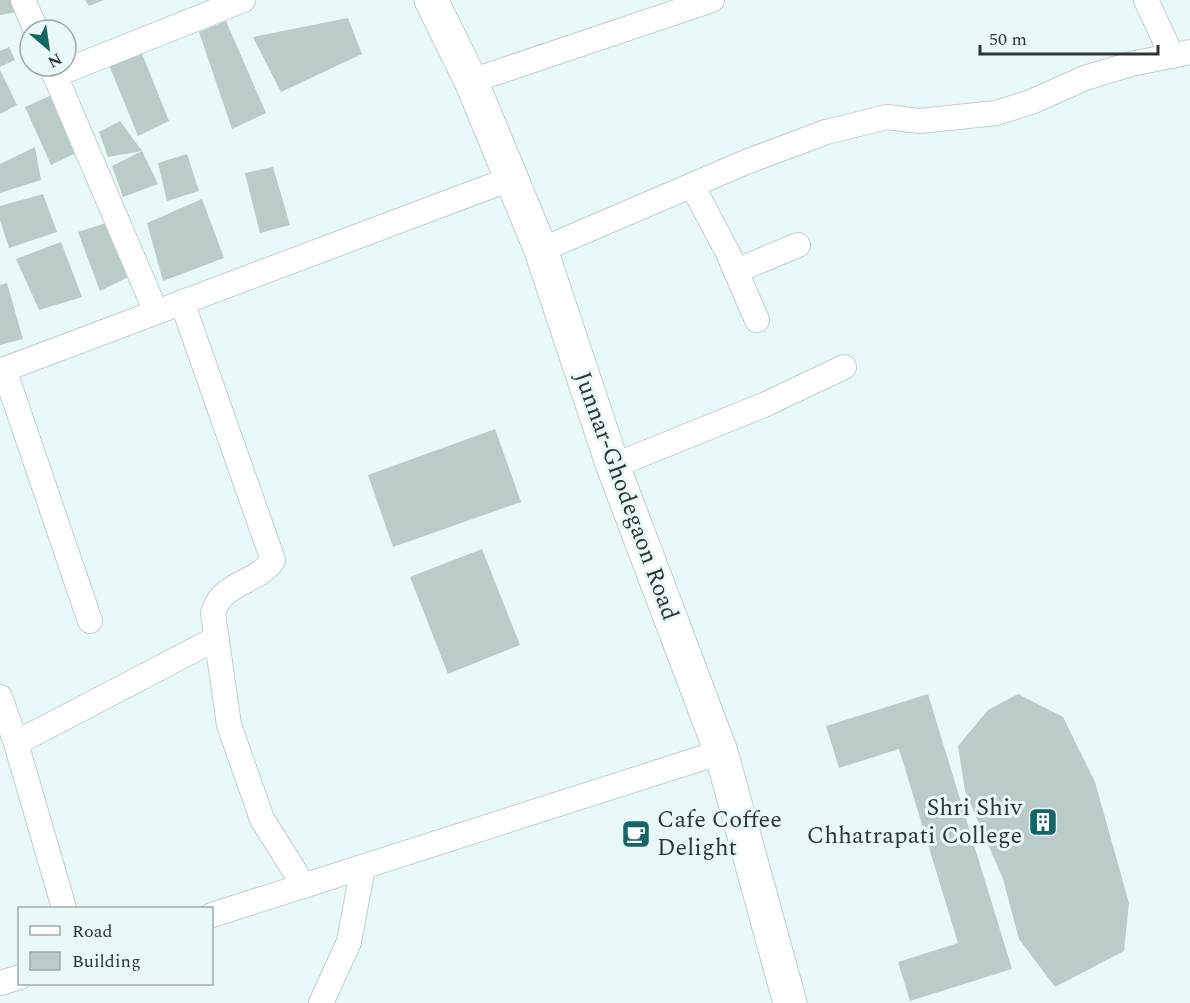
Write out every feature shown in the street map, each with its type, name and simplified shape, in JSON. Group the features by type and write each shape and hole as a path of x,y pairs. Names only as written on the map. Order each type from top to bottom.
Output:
{"main road":[{"name":"Junnar-Ghodegaon Road","path":"431,0 471,81 541,250 613,466 721,752 790,1003"}],"street":[{"path":"23,0 31,18"},
{"path":"78,62 243,0"},
{"path":"541,250 692,185 826,132 887,117 920,121 996,112 1031,102 1085,78 1131,64 1181,54 1146,0"},
{"path":"471,81 698,2"},
{"path":"56,78 156,312"},
{"path":"90,621 2,370 510,179"},
{"path":"692,185 758,320"},
{"path":"736,271 798,245"},
{"path":"182,302 273,560 266,571 224,592 216,603 213,614 229,725 262,819 304,886"},
{"path":"613,466 764,405 844,366"},
{"path":"16,743 217,638"},
{"path":"2,709 16,743 63,907"},
{"path":"213,915 721,752"},
{"path":"321,1003 349,942 363,867"},
{"path":"0,983 18,978"}],"building":[{"path":"0,0 14,0 17,12 0,15"},
{"path":"85,0 104,0 89,6"},
{"path":"348,18 362,54 281,92 253,37"},
{"path":"226,21 266,113 232,129 199,32"},
{"path":"9,47 15,60 0,67 0,51"},
{"path":"141,51 169,121 138,136 109,65"},
{"path":"0,70 17,105 0,114"},
{"path":"54,94 78,152 51,165 25,107"},
{"path":"120,121 142,151 108,157 99,132"},
{"path":"35,147 41,180 0,193 0,164"},
{"path":"142,151 158,184 123,197 112,166"},
{"path":"187,154 199,191 167,201 158,163"},
{"path":"273,167 290,225 260,233 245,173"},
{"path":"43,194 57,232 9,248 0,220 0,206"},
{"path":"202,199 224,258 163,281 147,223"},
{"path":"109,222 130,276 100,291 78,232"},
{"path":"61,242 82,297 39,310 16,259"},
{"path":"7,283 23,339 0,345 0,285"},
{"path":"495,429 521,502 393,547 368,475"},
{"path":"482,549 520,645 448,674 410,577"},
{"name":"Shri Shiv Chhatrapati College","path":"928,694 1012,969 910,1001 898,962 958,943 899,749 839,768 826,726"},
{"name":"Shri Shiv Chhatrapati College","path":"1018,694 1063,717 1095,782 1129,903 1124,951 1055,987 1019,939 1003,879 965,791 958,746 988,710"}],"place":[{"name":"Shri Shiv Chhatrapati College","path":"1043,822"},
{"name":"Cafe Coffee Delight","path":"636,834"}]}
